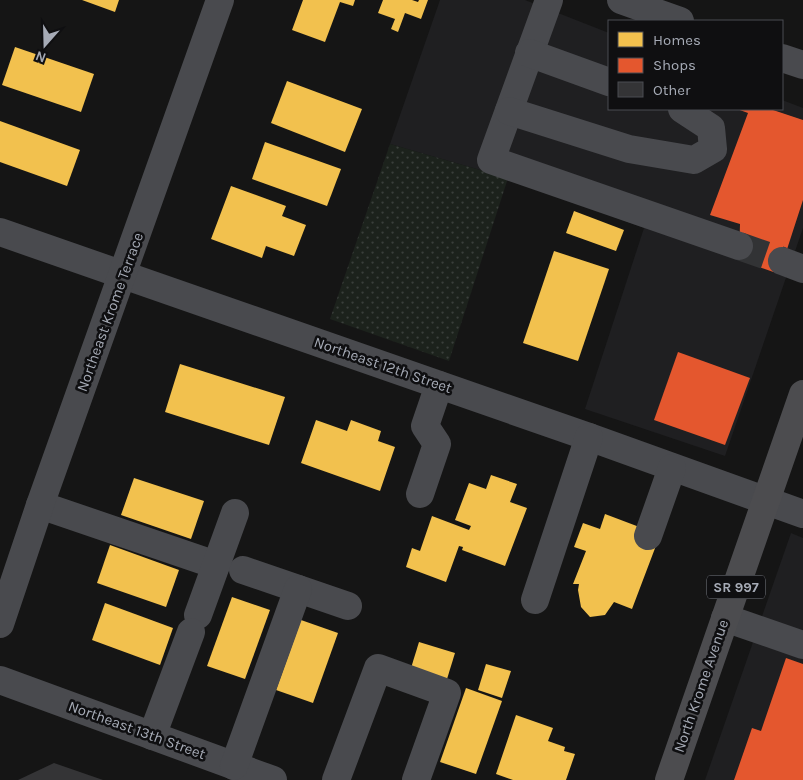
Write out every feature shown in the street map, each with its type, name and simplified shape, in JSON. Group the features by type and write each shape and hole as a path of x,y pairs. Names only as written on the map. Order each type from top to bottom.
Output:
{"highway":[{"name":"North Krome Avenue","path":"669,780 803,394"}],"street":[{"name":"Northeast Krome Terrace","path":"0,624 40,505 220,0"},
{"path":"549,0 492,160 739,246"},
{"path":"621,0 677,20"},
{"path":"529,52 608,82"},
{"path":"783,58 803,65"},
{"path":"509,111 629,149 694,160 713,148 711,128 684,110"},
{"name":"Northeast 12th Street","path":"0,232 589,437 803,514"},
{"path":"420,494 437,444 426,426 439,385"},
{"path":"535,600 589,437"},
{"path":"648,536 672,468"},
{"path":"40,505 216,565"},
{"path":"152,736 235,513"},
{"path":"243,570 348,606"},
{"path":"225,769 298,589"},
{"path":"725,618 803,645"},
{"path":"336,780 378,668 447,693 416,780"},
{"name":"Northeast 13th Street","path":"0,680 152,736 225,769 273,780"}],"shaded area":[{"path":"440,0 525,0 608,33 608,110 783,110 783,100 803,108 803,228 725,456 585,409 644,228 508,178 390,144"},
{"path":"390,144 508,178 449,361 330,319"},
{"path":"791,533 803,538 803,780 705,780"}],"building: Homes":[{"path":"82,0 119,0 115,12"},
{"path":"303,0 355,0 353,6 340,2 325,42 292,30"},
{"path":"383,0 412,0 418,2 419,0 428,0 421,19 405,13 398,32 391,29 395,19 378,13"},
{"path":"15,47 94,74 81,112 2,85"},
{"path":"287,81 362,109 345,152 271,123"},
{"path":"0,121 80,150 67,186 0,162"},
{"path":"265,142 341,169 327,206 252,179"},
{"path":"231,186 286,206 282,216 306,225 294,256 266,246 262,258 211,239"},
{"path":"574,211 624,230 616,251 566,233"},
{"path":"554,251 609,269 578,361 523,343"},
{"path":"180,364 285,397 269,445 165,412"},
{"path":"316,420 347,431 351,420 381,431 378,441 395,447 380,491 301,463"},
{"path":"491,475 517,484 510,502 527,508 505,566 462,550 463,547 459,546 446,582 406,567 412,548 420,551 432,516 469,530 471,526 455,520 469,483 486,489"},
{"path":"134,478 204,501 191,539 121,515"},
{"path":"605,514 642,528 657,543 632,609 614,602 605,615 590,617 581,607 578,590 579,584 573,584 586,551 574,547 583,523 600,529"},
{"path":"110,545 179,570 166,607 97,583"},
{"path":"232,597 270,610 245,679 207,666"},
{"path":"105,603 173,628 160,665 92,640"},
{"path":"301,620 338,633 313,703 276,690"},
{"path":"419,642 455,653 447,679 411,668"},
{"path":"486,664 511,671 502,698 478,690"},
{"path":"466,688 502,701 476,774 440,762"},
{"path":"516,715 553,728 548,741 565,747 564,751 575,754 566,780 513,780 496,774"}],"building: Shops":[{"path":"740,110 773,110 803,120 803,200 779,274 739,260 740,224 710,215 748,113"},
{"path":"678,352 750,378 725,445 654,420"},
{"path":"786,658 803,664 803,780 734,780 752,728 761,731"}],"building: Other":[{"path":"54,763 103,780 18,780"}],"tunnel":[{"path":"739,246 782,261"}]}
